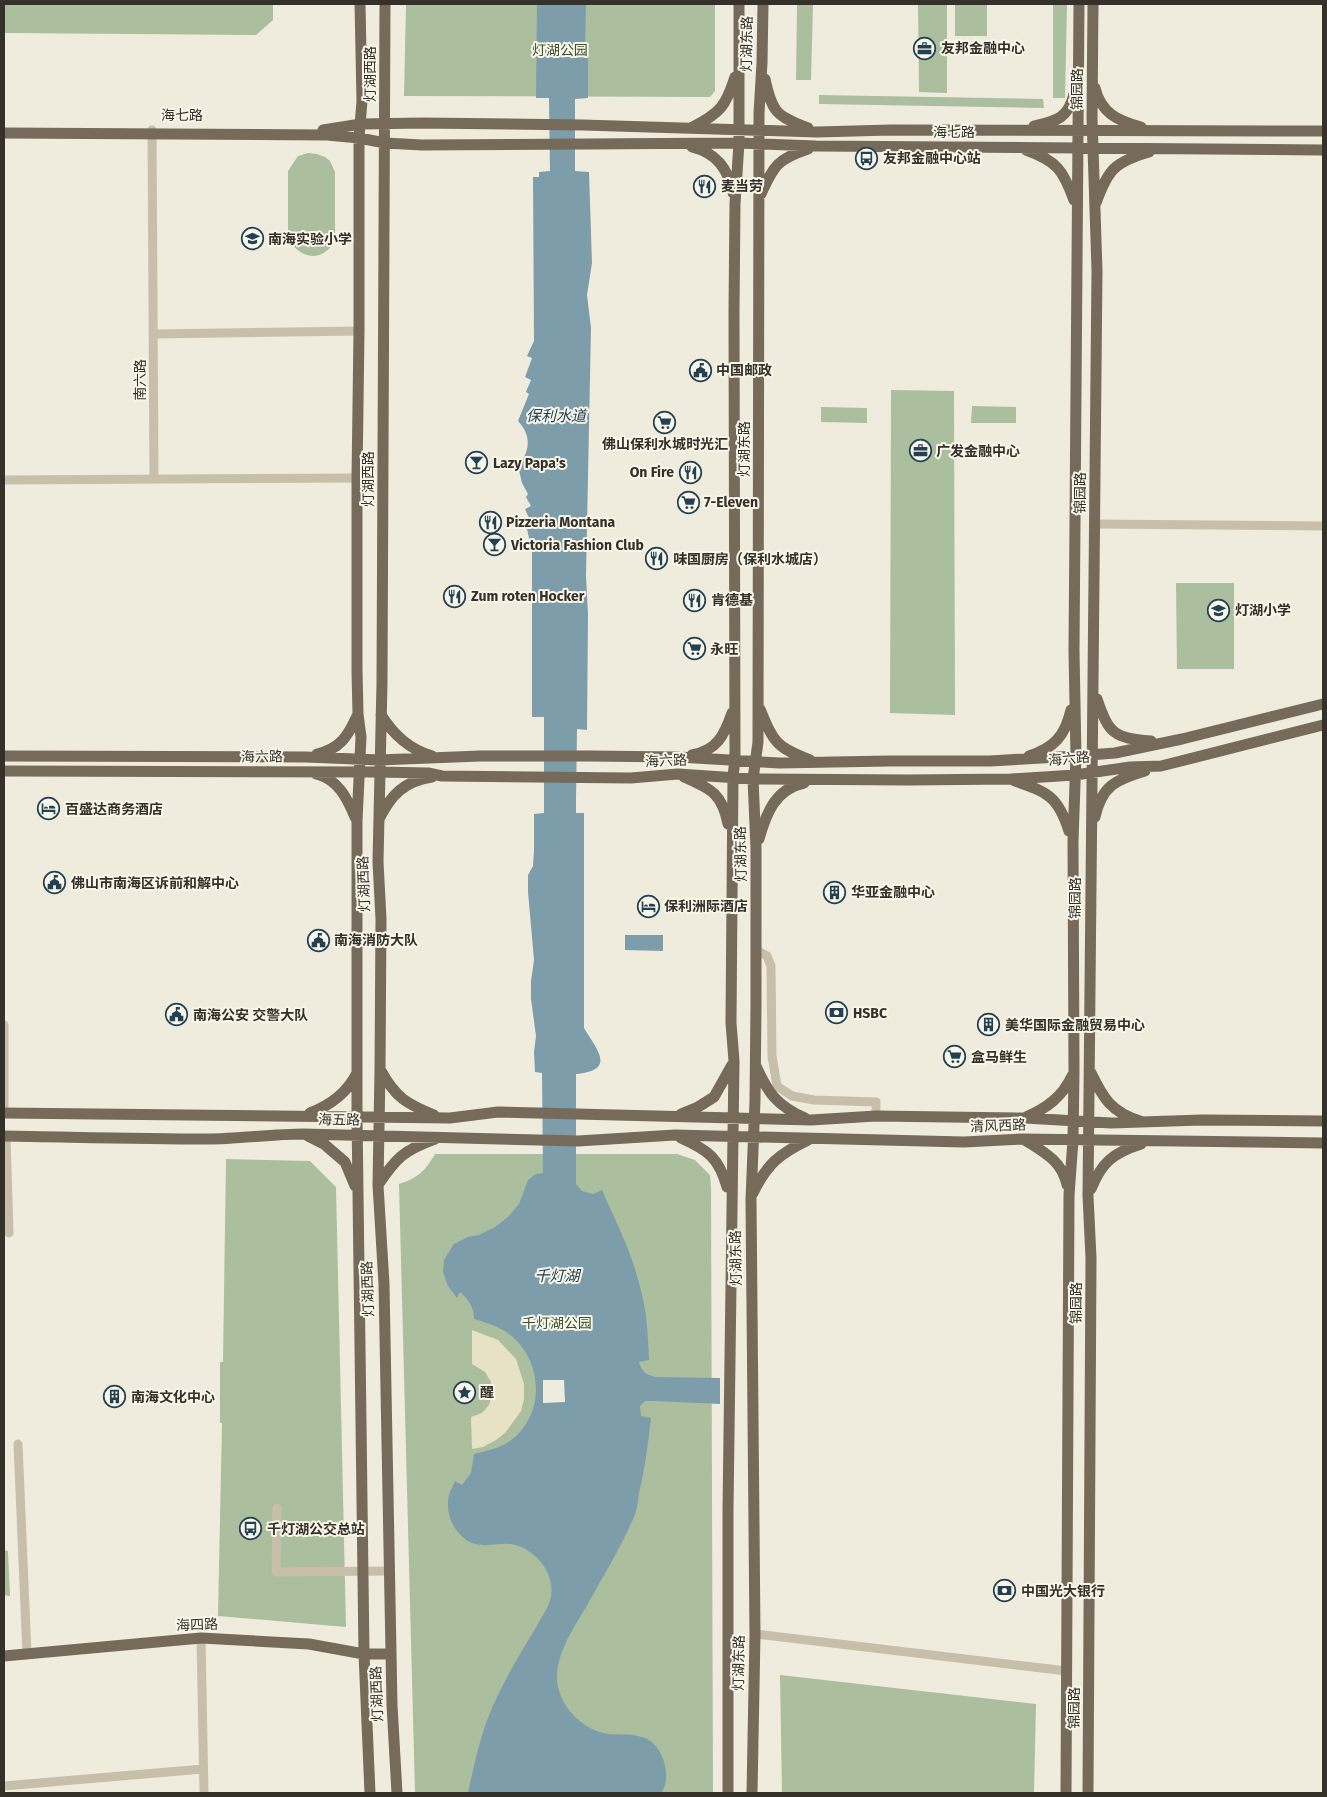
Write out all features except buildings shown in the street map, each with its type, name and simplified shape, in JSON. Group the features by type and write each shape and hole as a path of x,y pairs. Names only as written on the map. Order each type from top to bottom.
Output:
{"main road":[{"name":"灯湖西路","path":"360,4 362,101 360,124 356,478 358,714 360,737 357,821 357,1190 364,1654 370,1793"},
{"name":"灯湖西路","path":"385,4 381,716 378,820 381,919 378,1185 384,1284 391,1654 397,1793"},
{"name":"灯湖东路","path":"728,1793 731,1199 734,1061 731,1022 733,776 735,760 734,311 739,144 739,4"},
{"name":"灯湖东路","path":"752,1793 755,1634 750,1200 754,1119 756,950 754,779 758,704 759,144 763,4"},
{"name":"锦园路","path":"1069,1195 1074,1072 1073,841 1076,756 1079,4"},
{"name":"锦园路","path":"1088,1793 1091,1258 1088,1196 1090,1123 1090,841 1093,755 1097,270 1092,147 1093,4"},
{"path":"692,127 708,120 722,107 729,96 739,63"},
{"path":"762,63 770,100 774,109 791,122 817,132"},
{"path":"1092,77 1097,97 1112,116 1123,122 1159,132"},
{"path":"1018,130 1050,122 1063,116 1071,107 1078,78"},
{"name":"海七路","path":"4,133 322,130 360,124 537,124 692,127"},
{"path":"692,127 817,132 1018,130 1092,132 1323,131"},
{"name":"海七路","path":"4,129 327,135 360,138 385,143 536,145 759,144 1323,150"},
{"path":"680,144 707,152 721,163 731,183 736,204"},
{"path":"760,198 768,178 780,161 816,146"},
{"path":"1017,147 1050,160 1061,170 1077,209"},
{"path":"1094,209 1102,185 1118,164 1128,158 1159,149"},
{"path":"1093,690 1103,718 1110,729 1120,736 1132,740 1162,743"},
{"path":"1014,760 1050,747 1060,737 1068,725 1075,692"},
{"path":"758,704 776,743 788,751 817,763"},
{"name":"海六路","path":"4,756 306,757 379,760 480,756 589,756 678,757 779,763 1014,760 1115,752 1162,743 1323,704"},
{"path":"678,757 702,753 714,746 722,736 735,705"},
{"path":"306,757 327,752 345,740 358,714"},
{"path":"381,716 388,726 406,743 419,752 441,759"},
{"name":"海六路","path":"4,771 305,771 379,772 442,776 590,778 631,778 678,774 733,776 754,779 818,780 1011,779 1091,773 1130,767 1161,766 1323,725"},
{"path":"1090,841 1098,804 1109,786 1120,779 1161,766"},
{"path":"305,771 323,776 335,784 346,795 357,821"},
{"path":"678,774 700,784 720,798 725,809 732,848"},
{"path":"378,820 391,798 400,790 426,778 442,776"},
{"path":"1011,779 1044,792 1052,798 1065,817 1073,841"},
{"path":"756,848 772,804 794,785 818,780"},
{"path":"733,818 738,813 743,812 755,820"},
{"path":"674,1116 698,1107 714,1097 734,1061"},
{"path":"754,1062 765,1086 779,1103 790,1111 811,1120"},
{"path":"380,1070 390,1087 401,1099 411,1106 440,1118"},
{"path":"1090,1070 1104,1099 1117,1110 1131,1118 1146,1123"},
{"path":"305,1116 323,1108 338,1098 352,1083 358,1071"},
{"path":"1025,1118 1042,1110 1058,1099 1067,1087 1074,1072"},
{"name":"清风西路","path":"4,1114 440,1118 498,1112 811,1120 876,1116 1025,1118 1090,1123 1202,1120 1323,1121"},
{"path":"304,1134 324,1144 345,1162 357,1190"},
{"name":"海五路","path":"5,1136 207,1139 304,1134 578,1141 675,1135"},
{"path":"675,1135 693,1143 713,1158 722,1169 731,1199"},
{"name":"清风西路","path":"675,1135 964,1142 1089,1140 1323,1144"},
{"path":"378,1185 400,1156 414,1147 442,1137"},
{"path":"750,1200 762,1175 773,1162 787,1150 811,1139"},
{"path":"1023,1140 1053,1158 1061,1168 1069,1195 1066,1793"},
{"path":"1088,1196 1098,1174 1110,1158 1124,1150 1150,1141"},
{"name":"海四路","path":"4,1656 201,1638 309,1644 364,1654 391,1654"}],"street":[{"name":"南六路","path":"152,131 154,479"},
{"path":"154,334 359,331"},
{"path":"4,480 356,478"},
{"path":"1095,524 1323,526"},
{"path":"756,950 767,956 772,966 772,1056 777,1086 792,1096 814,1100 876,1102 876,1116"},
{"path":"4,1025 4,1114"},
{"path":"5,1136 9,1233"},
{"path":"18,1444 27,1654"},
{"path":"277,1508 276,1572 389,1571"},
{"path":"755,1634 1067,1671"},
{"path":"201,1638 204,1793"},
{"path":"4,1786 203,1769"}],"green space":[{"path":"4,4 273,4 273,20 256,35 4,33"},
{"name":"灯湖公园","path":"406,4 715,4 715,91 710,97 404,96"},
{"path":"797,4 813,4 811,80 796,80"},
{"path":"918,4 947,4 947,93 919,92"},
{"path":"955,4 987,4 987,36 955,36"},
{"path":"1053,4 1067,4 1065,98 1053,98"},
{"path":"819,95 1043,99 1044,108 819,104"},
{"path":"308,153 325,157 330,161 335,172 335,239 327,251 314,256 299,251 288,238 288,171 298,156"},
{"path":"891,390 954,391 955,715 890,713"},
{"path":"972,406 1016,407 1016,423 971,423"},
{"path":"821,407 867,408 867,423 821,422"},
{"path":"1176,583 1234,583 1234,669 1177,669"},
{"name":"千灯湖公园","path":"435,1154 677,1154 695,1160 710,1175 713,1793 415,1793 399,1184 420,1173"},
{"path":"226,1159 310,1161 336,1187 346,1627 218,1616 222,1423 220,1423 220,1362 223,1362"},
{"path":"4,1550 8,1551 10,1596 4,1595"},
{"path":"780,1675 1036,1704 1034,1793 782,1793"}],"shaded area":[{"path":"472,1330 498,1340 516,1359 524,1384 524,1399 521,1411 505,1433 483,1447 472,1449 471,1417 482,1413 489,1405 492,1394 491,1382 485,1372 472,1364"}],"water":[{"path":"537,4 586,4 585,51 588,52 588,98 575,99 575,171 589,172 592,263 587,295 591,328 586,576 588,614 587,730 577,729 576,813 584,813 584,1028 598,1052 600,1064 588,1072 576,1074 576,1184 582,1191 593,1194 602,1190 633,1262 647,1324 649,1360 639,1362 643,1371 656,1377 720,1378 720,1404 645,1401 640,1406 641,1416 651,1418 645,1466 635,1513 618,1550 568,1638 560,1658 557,1680 562,1699 567,1707 589,1728 608,1734 640,1736 657,1747 666,1770 666,1779 661,1793 468,1793 486,1723 508,1675 547,1608 552,1591 546,1570 531,1552 517,1545 479,1545 468,1541 462,1537 453,1525 448,1510 449,1495 455,1481 462,1485 471,1473 474,1454 510,1441 522,1429 531,1415 535,1400 536,1384 533,1368 526,1354 516,1341 503,1330 474,1319 472,1307 460,1292 457,1298 448,1286 443,1272 444,1260 454,1244 495,1227 508,1217 519,1204 528,1180 536,1174 543,1173 542,1073 535,1072 534,1052 536,1036 531,999 534,960 528,875 533,866 534,814 544,813 544,717 532,717 532,551 527,529 533,527 525,509 531,506 526,497 528,494 522,483 518,466 525,455 528,444 526,432 518,421 529,394 526,392 531,380 525,377 532,358 527,356 534,341 533,177 539,177 539,172 550,171 549,98 536,98"},
{"path":"625,935 663,935 663,951 625,950"}],"pier":[{"path":"543,1380 564,1380 565,1402 543,1403"}],"place":[{"name":"友邦金融中心","path":"925,48"},
{"name":"友邦金融中心站","path":"867,158"},
{"name":"麦当劳","path":"705,186"},
{"name":"南海实验小学","path":"252,239"},
{"name":"中国邮政","path":"700,370"},
{"name":"佛山保利水城时光汇","path":"665,422"},
{"name":"广发金融中心","path":"920,451"},
{"name":"Lazy Papa's","path":"477,463"},
{"name":"On Fire","path":"690,472"},
{"name":"7-Eleven","path":"688,502"},
{"name":"Pizzeria Montana","path":"490,522"},
{"name":"Victoria Fashion Club","path":"495,545"},
{"name":"味国厨房（保利水城店）","path":"657,559"},
{"name":"Zum roten Hocker","path":"455,596"},
{"name":"肯德基","path":"695,600"},
{"name":"灯湖小学","path":"1219,610"},
{"name":"永旺","path":"694,649"},
{"name":"百盛达商务酒店","path":"49,809"},
{"name":"佛山市南海区诉前和解中心","path":"55,883"},
{"name":"华亚金融中心","path":"835,892"},
{"name":"保利洲际酒店","path":"648,906"},
{"name":"南海消防大队","path":"318,940"},
{"name":"HSBC","path":"837,1013"},
{"name":"南海公安 交警大队","path":"177,1015"},
{"name":"美华国际金融贸易中心","path":"989,1025"},
{"name":"盒马鲜生","path":"955,1057"},
{"name":"醒","path":"464,1392"},
{"name":"南海文化中心","path":"115,1397"},
{"name":"千灯湖公交总站","path":"251,1529"},
{"name":"中国光大银行","path":"1005,1591"}],"water label":[{"name":"保利水道","path":"556,416"},
{"name":"千灯湖","path":"557,1276"}]}
